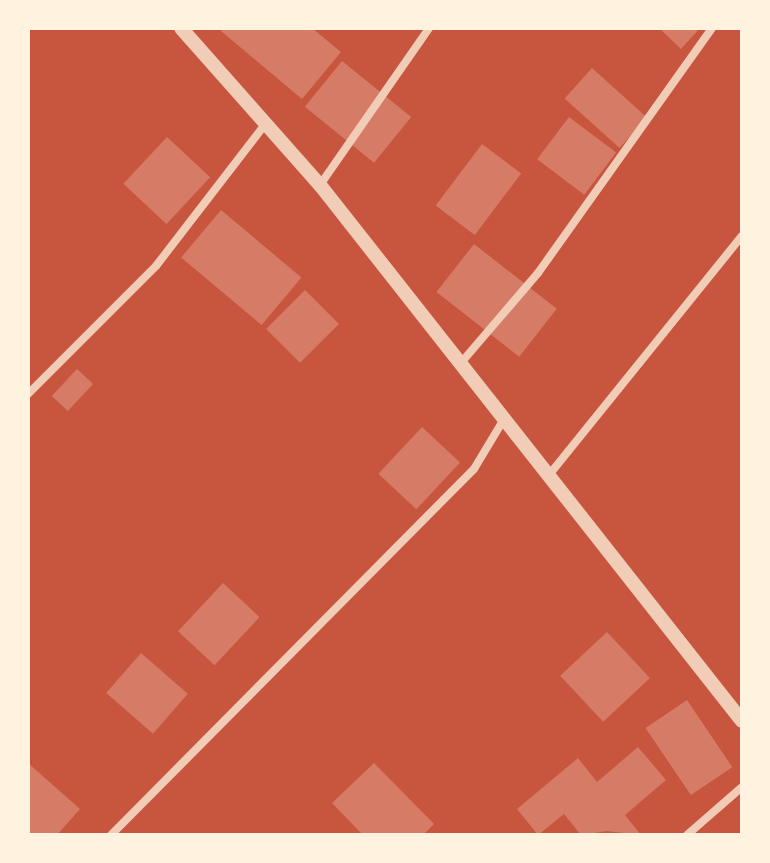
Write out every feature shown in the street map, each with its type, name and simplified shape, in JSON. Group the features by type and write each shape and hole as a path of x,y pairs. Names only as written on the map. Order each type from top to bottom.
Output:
{"street":[{"path":"181,28 224,82 267,122 320,185 742,721"},
{"path":"320,185 429,28"},
{"path":"460,364 538,273 712,28"},
{"path":"28,394 156,266 267,122"},
{"path":"549,475 742,236"},
{"path":"111,835 474,469 504,419"},
{"path":"687,835 742,787"}],"building":[{"path":"224,28 312,28 341,52 302,99 221,31"},
{"path":"659,28 700,28 681,49"},
{"path":"342,61 411,117 374,163 305,107"},
{"path":"592,68 647,118 620,148 565,98"},
{"path":"569,117 616,153 584,195 537,159"},
{"path":"167,137 210,177 167,224 123,184"},
{"path":"482,144 521,173 475,235 436,205"},
{"path":"221,210 301,277 262,325 181,257"},
{"path":"474,244 557,309 519,357 436,292"},
{"path":"305,290 339,324 300,363 266,329"},
{"path":"77,369 93,384 68,411 52,396"},
{"path":"422,427 460,462 416,509 378,474"},
{"path":"223,583 260,617 215,665 178,631"},
{"path":"607,632 650,678 603,722 560,676"},
{"path":"141,653 188,694 153,734 106,693"},
{"path":"687,700 732,767 691,795 646,728"},
{"path":"638,747 666,780 625,815 641,835 607,831 581,835 564,814 538,835 517,809 578,758 597,782"},
{"path":"28,763 80,809 57,835 28,835"},
{"path":"374,763 434,824 423,835 363,835 332,803"}]}
